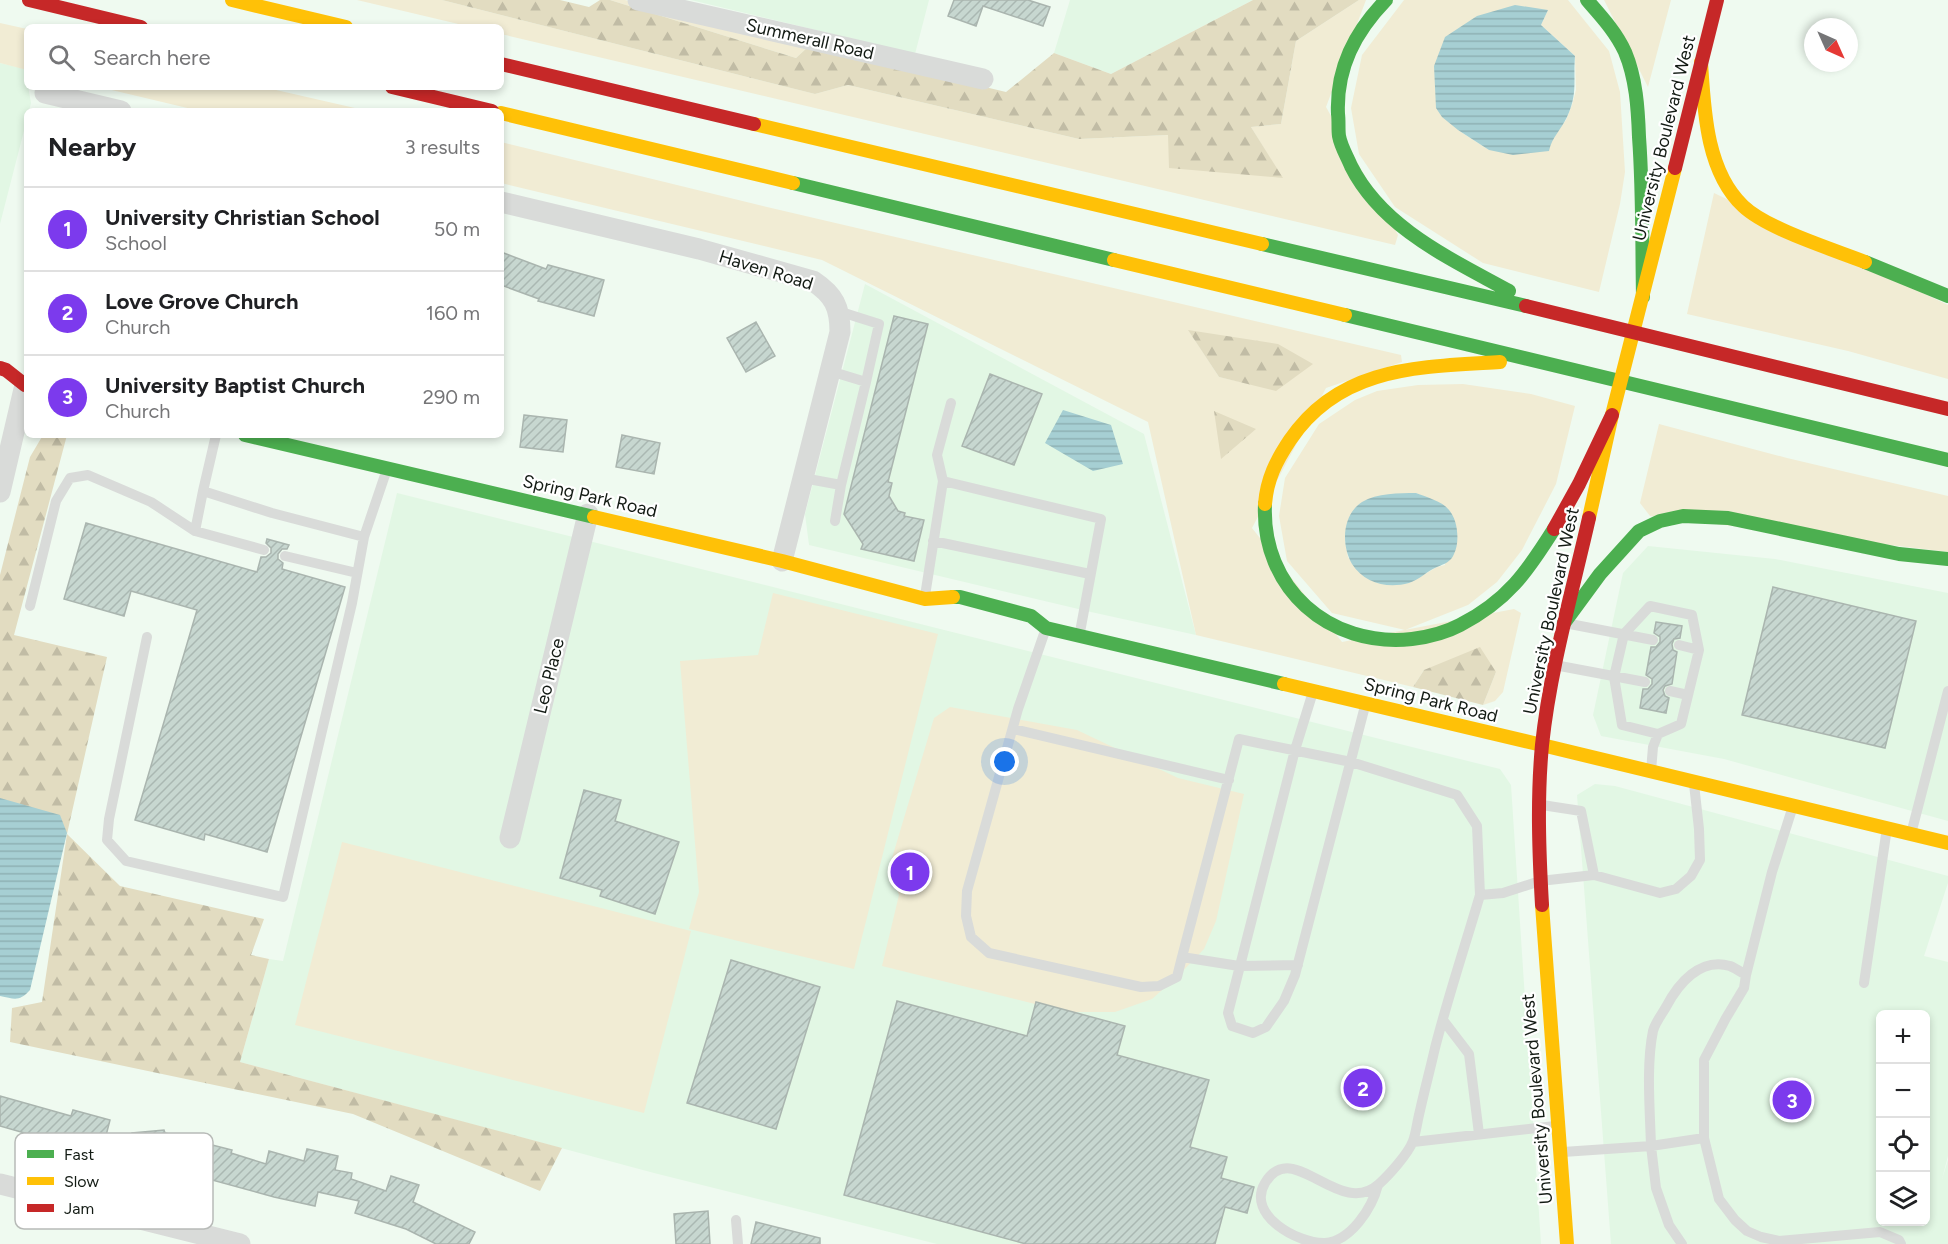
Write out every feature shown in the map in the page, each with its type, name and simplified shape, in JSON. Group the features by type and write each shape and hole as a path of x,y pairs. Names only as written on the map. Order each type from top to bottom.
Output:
{"main road":[{"path":"29,0 129,24"},
{"path":"232,0 333,24"},
{"path":"1386,0 1357,36 1341,69 1338,91 1340,138 1348,161 1363,188 1395,221 1442,253 1545,311"},
{"path":"1587,0 1605,19 1618,39 1628,60 1636,98 1642,167 1643,297"},
{"name":"University Boulevard West","path":"1567,1244 1542,940 1539,804 1542,745 1555,665 1612,415 1716,0"},
{"path":"1701,62 1709,136 1728,188 1742,205 1781,228 1948,297"},
{"path":"504,65 1545,311 1948,409"},
{"path":"404,90 480,108"},
{"path":"504,114 1948,460"},
{"path":"1531,360 1448,366 1360,381 1341,390 1306,418 1292,434 1271,472 1265,512 1265,533 1275,566 1291,593 1303,606 1320,620 1342,630 1363,637 1399,641 1441,634 1473,619 1508,592 1540,552 1583,478 1612,415"},
{"path":"0,368 6,370 20,386"},
{"name":"Spring Park Road","path":"258,438 588,514 782,561 924,599 960,597 1031,616 1046,628 1365,702 1948,843"},
{"path":"1564,623 1600,574 1639,531 1660,521 1683,516 1728,519 1888,552 1948,559"},
{"name":"Spring Park Road","path":"924,599 942,611"},
{"name":"Spring Park Road","path":"1027,634 1046,628"}],"street":[{"name":"Summerall Road","path":"638,0 983,79"},
{"path":"45,93 108,108"},
{"name":"Haven Road","path":"504,203 699,249 813,281 834,301 838,311"},
{"path":"782,561 840,332 838,311"},
{"path":"0,492 20,386"},
{"name":"Leo Place","path":"510,838 588,514"},
{"path":"0,1184 15,1188"},
{"path":"180,1229 240,1244"}],"lane":[{"path":"835,521 841,485 879,324 838,311"},
{"path":"830,371 866,382"},
{"path":"924,599 944,481 937,455 951,403"},
{"path":"195,531 215,438"},
{"path":"147,638 106,840 126,861 283,897 364,537 387,467"},
{"path":"30,606 56,501 70,477 88,475 151,502 195,531 264,550"},
{"path":"803,478 841,485"},
{"path":"944,481 1101,519 1079,635"},
{"path":"203,491 272,513 364,537"},
{"path":"933,541 1090,574"},
{"path":"285,556 357,573"},
{"path":"1650,606 1692,615 1699,650 1681,724 1658,734 1622,725 1614,676 1624,634 1650,606"},
{"path":"1564,623 1653,640"},
{"path":"1046,628 1013,729 967,891 966,916 971,937 989,953 1141,987 1159,986 1177,977 1239,739 1351,762 1457,795 1477,826 1480,895 1443,1020 1413,1142 1378,1185 1362,1193 1347,1193 1294,1168 1283,1169 1270,1175 1263,1186 1261,1198 1264,1208 1279,1227 1313,1241 1326,1243 1348,1233 1360,1220 1376,1194 1378,1185"},
{"path":"1678,645 1699,650"},
{"path":"1555,665 1645,682"},
{"path":"1313,691 1295,750 1228,1013 1233,1026 1253,1033 1266,1027 1284,1001 1298,965 1365,702"},
{"path":"1670,691 1688,695"},
{"path":"1911,834 1948,691"},
{"path":"1013,729 1229,780"},
{"path":"1651,771 1653,747 1658,734"},
{"path":"1480,895 1503,893 1540,881 1594,875 1660,893 1676,889 1691,876 1700,860 1694,782"},
{"path":"1539,804 1581,811 1594,875"},
{"path":"1793,805 1772,872 1744,988 1704,1060 1704,1138 1719,1199 1747,1231 1761,1237 1779,1241 1880,1232 1899,1240 1901,1244"},
{"path":"1864,983 1887,828"},
{"path":"1182,957 1239,966 1298,965"},
{"path":"1682,1244 1669,1225 1656,1188 1651,1146 1650,1078 1654,1030 1675,989 1688,976 1701,968 1717,964 1730,966 1746,975"},
{"path":"1443,1020 1469,1054 1479,1134"},
{"path":"1413,1142 1557,1126"},
{"path":"1559,1152 1651,1146 1704,1138"},
{"path":"736,1220 738,1244"}],"shaded area":[{"path":"357,0 442,0 815,94 848,85 1079,139 1169,135 1282,178 1251,127 1281,124 1296,41 1359,0 1366,0 1326,107 1398,235 1395,245 504,35 504,24 458,24"},
{"path":"610,0 625,0 810,45 796,58"},
{"path":"691,0 929,0 915,54"},
{"path":"1070,0 1253,0 1111,74 1054,53"},
{"path":"1404,0 1568,0 1609,51 1620,92 1625,172 1620,204 1599,292 1483,263 1395,207 1359,154 1351,108 1362,55","holes":["1548,10 1541,25 1575,56 1576,90 1566,120 1551,140 1489,150 1458,130"]},
{"path":"1604,0 1671,0 1648,87"},
{"path":"0,23 24,28 24,69 0,63"},
{"path":"0,63 24,69 24,90 29,90 31,103 30,108 24,108 24,131 0,224"},
{"path":"112,90 276,90 355,108 187,108"},
{"path":"504,143 767,207 1401,355 1402,362 1326,388 1252,528 1342,642 1514,609 1521,613 1503,692 1495,701 1483,705 1496,672 1424,670 1413,687 1196,635 1148,422 822,260 504,184","holes":["1189,331 1276,390 1219,377"]},
{"path":"1714,193 1948,305 1948,379 1848,351 1687,314"},
{"path":"865,284 1144,434 1196,635 809,545 805,514"},
{"path":"1463,384 1531,394 1575,406 1556,484 1522,550 1497,582 1468,605 1405,630 1332,613 1287,561 1279,516 1285,478 1319,424 1355,400 1377,391 1418,385","holes":["1416,493 1440,504 1445,565 1409,583 1393,585 1354,566 1348,557 1345,541"]},
{"path":"1659,424 1787,458 1948,496 1948,552 1650,516 1640,503"},
{"path":"397,493 1500,769 1511,785 1541,1244 937,1244 654,1173 240,1062 269,959 283,961"},
{"path":"1648,546 1775,559 1948,593 1948,821 1724,759 1601,736 1593,715 1623,573"},
{"path":"773,593 938,634 854,969 689,929 699,892 680,661 758,655"},
{"path":"950,707 1077,730 1178,778 1244,794 1216,921 1204,949 1152,999 1115,1012 1067,1012 882,966 899,895 889,868 934,718"},
{"path":"1595,784 1615,786 1948,876 1948,883 1924,956 1948,962 1948,1156 1942,1179 1948,1160 1948,1244 1611,1244 1577,795"},
{"path":"342,842 691,931 644,1113 295,1025"}],"green space":[{"path":"442,0 560,0 589,7 600,0 610,0 796,58 810,45 1006,92 1054,53 1111,74 1253,0 1359,0 1296,41 1281,124 1251,127 1283,178 1169,168 1168,135 1079,139 848,85 815,94"},
{"path":"1188,330 1278,344 1313,364 1276,391 1219,377"},
{"path":"1214,411 1256,429 1221,459"},
{"path":"41,438 66,438 14,635 107,657 67,834 0,798 0,575 30,457"},
{"path":"1480,647 1496,672 1483,705 1413,687 1424,670"},
{"path":"67,834 120,886 264,919 251,955 269,959 240,1062 562,1148 540,1191 353,1114 10,1042 12,1008 42,1002"}],"water":[{"path":"1515,5 1548,10 1541,25 1575,56 1573,101 1549,151 1513,155 1489,150 1442,117 1436,108 1434,66 1445,37 1477,16"},
{"path":"1063,410 1111,425 1123,464 1093,471 1045,443"},
{"path":"1416,493 1442,504 1452,514 1457,537 1453,557 1416,580 1401,585 1384,585 1363,576 1352,564 1346,548 1345,531 1350,514 1362,502 1374,497"},
{"path":"0,798 60,815 67,833 30,990 16,999 0,996"}],"building":[{"path":"954,0 1028,0 1050,7 1043,26 983,6 976,26 948,16"},
{"path":"504,253 546,269 548,265 604,280 594,316 538,301 539,299 504,286"},
{"path":"894,316 928,324 888,482 892,483 889,496 898,511 905,513 904,516 924,520 914,561 861,549 863,544 844,514"},
{"path":"756,322 775,356 746,372 727,338"},
{"path":"990,374 1042,394 1014,465 962,446"},
{"path":"524,415 567,420 563,452 520,447"},
{"path":"622,435 660,443 654,474 616,467"},
{"path":"86,523 257,572 261,557 266,557 271,553 271,548 266,543 267,539 289,545 287,549 282,549 278,554 278,559 283,563 282,569 345,587 267,852 205,834 204,840 135,820 197,610 131,591 124,616 64,599"},
{"path":"1773,587 1916,621 1885,748 1742,715"},
{"path":"1656,622 1682,626 1680,638 1674,639 1672,644 1673,650 1677,652 1672,684 1665,686 1663,690 1665,696 1669,698 1666,713 1640,708 1643,689 1648,689 1652,684 1652,679 1646,675 1651,647 1656,647 1660,642 1660,637 1654,633"},
{"path":"584,790 621,800 615,821 679,842 655,914 600,896 602,890 560,878"},
{"path":"731,960 820,987 776,1129 687,1103"},
{"path":"897,1001 1027,1036 1036,1002 1125,1026 1117,1055 1209,1080 1190,1147 1227,1157 1221,1178 1254,1187 1247,1213 1225,1207 1215,1244 1026,1244 844,1195"},
{"path":"0,1096 71,1116 73,1110 110,1120 107,1133 24,1133 0,1126"},
{"path":"164,1130 165,1133 132,1133"},
{"path":"213,1145 232,1150 231,1153 266,1164 269,1151 304,1161 307,1149 338,1156 335,1170 352,1173 351,1179 386,1191 391,1176 419,1185 413,1202 475,1232 469,1244 436,1244 406,1229 355,1213 359,1201 318,1192 315,1206 213,1180"},
{"path":"708,1211 710,1244 676,1244 674,1214"},
{"path":"756,1222 820,1238 820,1244 751,1244"}],"traffic: fast":[{"path":"1386,0 1365,25 1344,66 1338,97 1339,133 1343,148 1364,188 1399,224 1442,254 1509,291"},
{"path":"1587,0 1608,24 1625,52 1634,83 1641,177 1643,297"},
{"path":"793,183 1114,260"},
{"path":"1262,244 1526,306"},
{"path":"1865,262 1948,296"},
{"path":"1345,315 1948,460"},
{"path":"258,438 594,517"},
{"path":"1265,504 1267,534 1275,562 1288,586 1306,606 1328,622 1353,634 1382,639 1412,639 1430,636 1454,628 1476,616 1491,606 1525,572 1554,529"},
{"path":"1564,623 1600,574 1639,531 1660,521 1683,516 1728,518 1899,554 1948,559"},
{"path":"953,597 1031,616 1046,628 1284,684"}],"traffic: slow":[{"path":"232,0 333,24"},
{"path":"1701,62 1709,138 1721,175 1731,192 1743,206 1768,223 1865,262"},
{"path":"504,114 793,183"},
{"path":"754,124 1262,244"},
{"path":"1589,518 1612,415 1675,168"},
{"path":"1114,260 1345,315"},
{"path":"1265,504 1270,478 1290,440 1310,416 1333,397 1357,384 1411,369 1500,362"},
{"path":"594,517 782,561 925,599 953,597"},
{"path":"1284,684 1542,745"},
{"path":"1542,745 1948,843"},
{"path":"1542,905 1567,1244"}],"traffic: jam":[{"path":"29,0 129,24"},
{"path":"1675,168 1717,0"},
{"path":"504,65 754,124"},
{"path":"404,90 480,108"},
{"path":"1526,306 1948,409"},
{"path":"0,368 24,384"},
{"path":"1554,529 1579,484 1612,415"},
{"path":"1542,905 1539,825 1542,745 1556,660 1589,518"}],"place":[{"name":"University Christian School","path":"910,872"},
{"name":"Love Grove Church","path":"1363,1088"},
{"name":"University Baptist Church","path":"1792,1100"}]}
